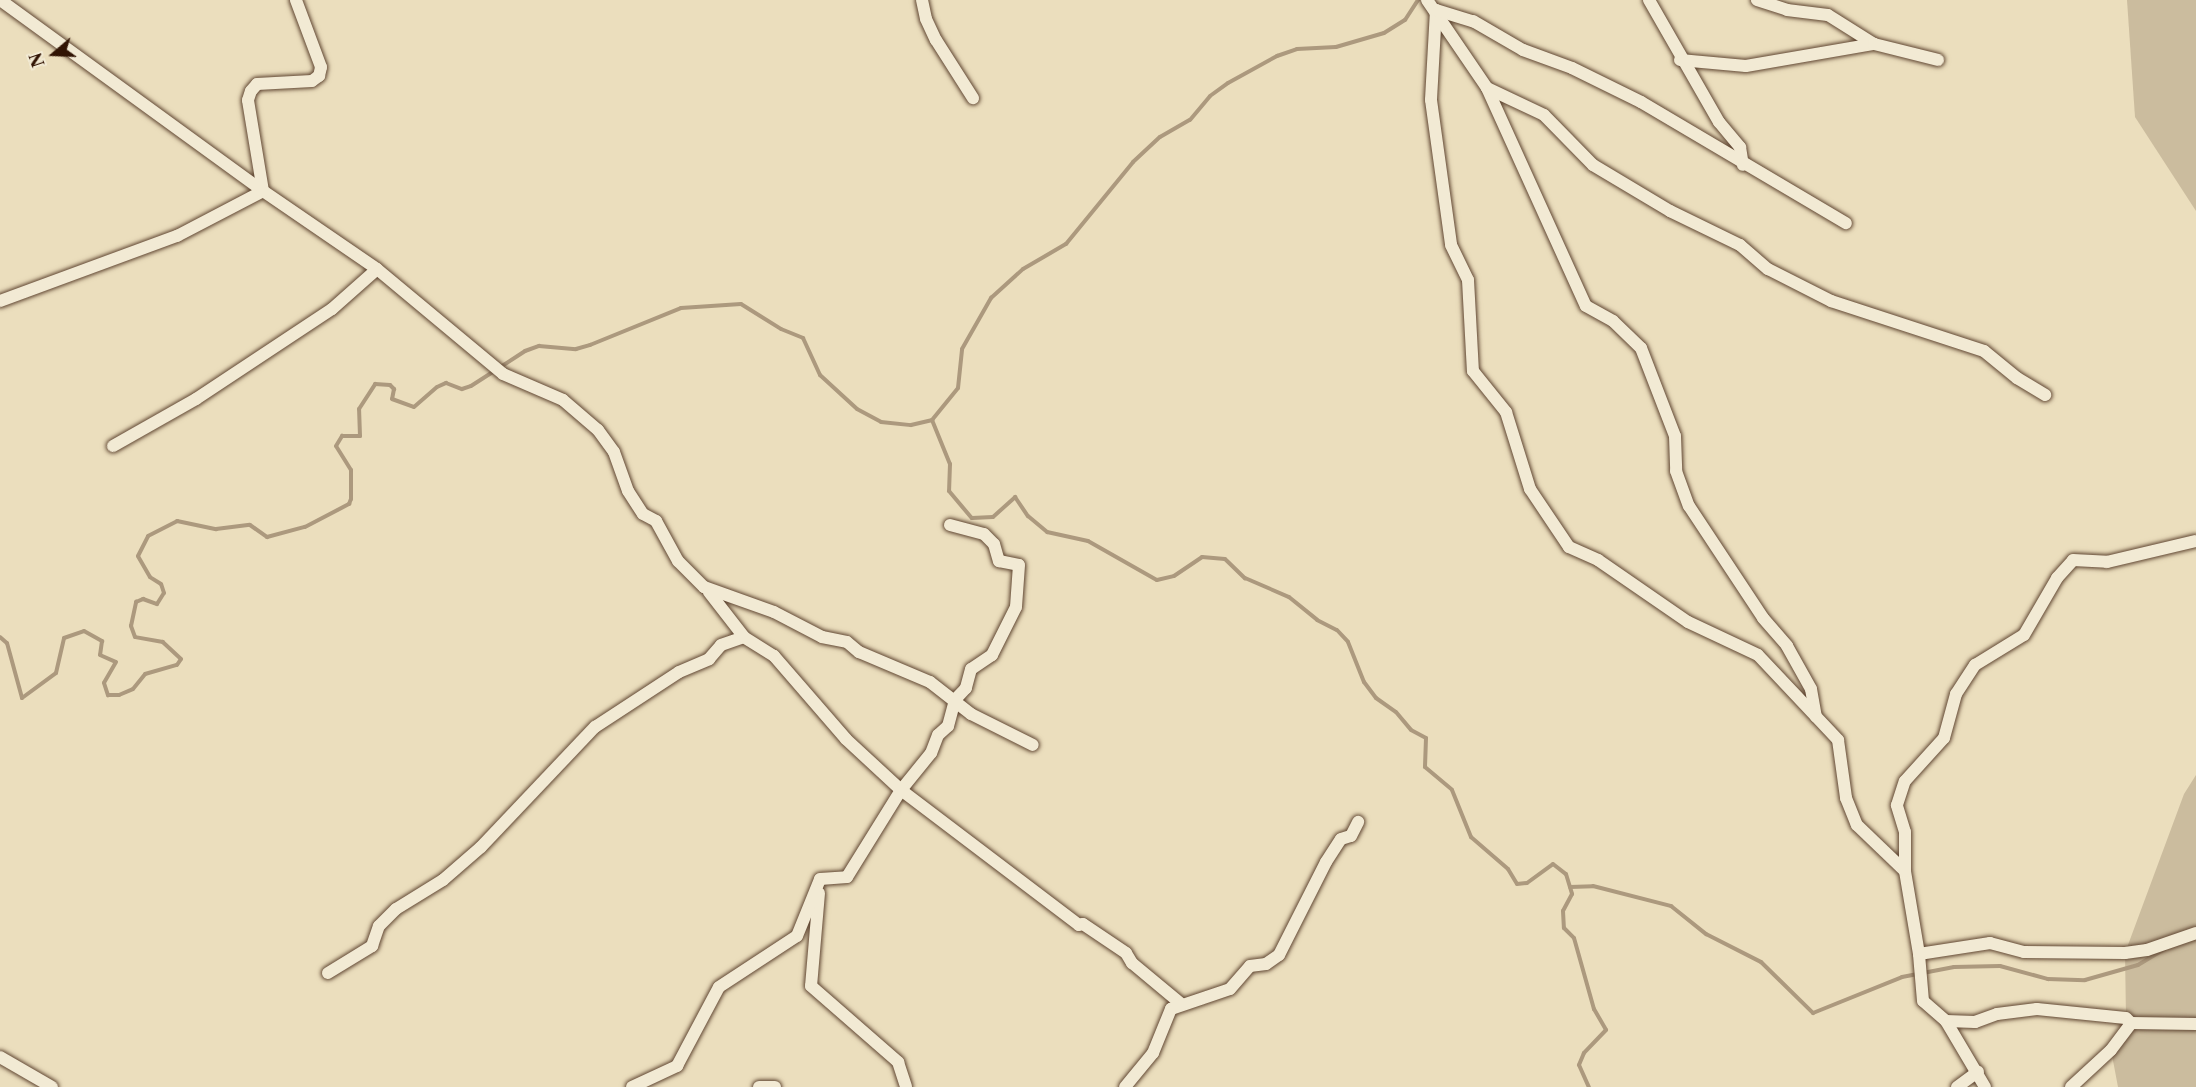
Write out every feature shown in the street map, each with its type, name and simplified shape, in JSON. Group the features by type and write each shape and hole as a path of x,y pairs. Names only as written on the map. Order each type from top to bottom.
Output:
{"street":[{"path":"0,0 263,191 377,269 503,374 563,400 598,430 614,452 628,491 643,514 656,521 678,561 704,587 744,637 774,656 846,739 901,790 1079,925 1083,924 1126,953 1132,963 1180,1003"},
{"path":"263,191 248,100 251,91 257,84 312,81 319,76 321,67 296,0"},
{"path":"922,0 931,29 973,98"},
{"path":"1427,0 1436,10 1487,88 1586,306 1613,321 1641,348 1675,436 1676,471 1689,506 1763,618 1787,646 1811,689 1816,718"},
{"path":"1649,0 1680,60 1719,122 1740,147 1743,165"},
{"path":"1757,0 1787,10 1828,15 1874,44 1938,60"},
{"path":"1436,10 1473,21 1523,50 1572,68 1641,102 1743,165 1781,181 1846,224"},
{"path":"1436,10 1431,100 1451,245 1468,279 1473,371 1506,411 1530,489 1569,547 1598,560 1688,622 1758,655 1838,740 1846,798 1857,825 1905,871"},
{"path":"1680,60 1746,66 1874,44"},
{"path":"1487,88 1544,115 1593,165 1670,211 1740,245 1768,269 1831,301 1984,351 2017,378 2045,395"},
{"path":"0,301 177,236 263,191"},
{"path":"113,446 196,399 332,309 377,269"},
{"path":"820,879 847,877 901,790 948,726 955,700 966,688 975,664 993,655 1016,607 1019,565 999,561 994,544 984,534 950,525"},
{"path":"1985,1087 1946,1021 1923,1001 1919,954 1905,871 1905,832 1897,805 1905,781 1944,738 1956,694 1975,664 2024,635 2057,578 2073,560 2107,562 2196,541"},
{"path":"704,587 774,612 822,637 847,642 859,652 930,682 971,714 1033,745"},
{"path":"328,973 372,946 379,926 396,909 443,880 482,847 532,790 575,752 595,726 679,672 709,659 721,645 744,637"},
{"path":"1125,1087 1153,1053 1160,1030 1171,1009 1180,1003 1230,989 1250,966 1266,964 1279,955 1335,847 1341,839 1351,836 1359,822"},
{"path":"632,1087 677,1066 719,987 797,936 820,879"},
{"path":"820,879 811,986 898,1062 906,1087"},
{"path":"1919,954 1990,943 2024,952 2125,953 2196,933"},
{"path":"1946,1021 1975,1022 1996,1014 2037,1009 2126,1018 2131,1023 2196,1024"},
{"path":"2071,1087 2111,1050 2131,1023"},
{"path":"0,1057 52,1087"},
{"path":"1958,1087 1978,1072"},
{"path":"759,1087 775,1087"}],"shaded area":[{"path":"2127,0 2196,0 2196,211 2135,117"},
{"path":"2196,775 2196,1087 2118,1087 2111,1050 2126,1018 2125,953 2184,794"}],"waterway":[{"path":"0,637 7,643 22,698 56,673 64,638 84,631 102,641 100,655 116,662 104,683 108,695 119,695 133,689 145,674 177,665 181,659 163,642 135,637 131,626 136,602 143,599 157,604 164,593 161,584 150,577 138,556 148,536 177,521 216,529 250,525 267,537 305,527 349,504 351,470 336,446 342,436 360,436 359,409 375,384 390,385 394,389 392,399 414,407 437,387 446,383 462,389 471,386 525,351 539,346 576,349 681,308 741,304 781,329 803,338 820,375 857,409 881,422 911,425 932,420 958,388 962,349 991,298 1023,269 1066,244 1133,162 1160,137 1190,120 1210,96 1228,83 1277,56 1297,49 1336,47 1384,33 1405,20 1418,0"},
{"path":"932,420 950,464 949,491 972,518 993,517 1015,497 1028,516 1047,532 1088,541 1157,580 1174,576 1202,557 1225,559 1245,578 1289,597 1317,620 1337,630 1348,642 1364,682 1376,698 1396,712 1411,730 1426,738 1425,767 1452,790 1471,837 1508,869 1517,884 1527,883 1553,864 1566,874 1572,894 1563,911 1564,928 1574,938 1594,1009 1606,1030 1584,1053 1579,1065 1589,1087"},
{"path":"1570,887 1593,886 1671,906 1706,934 1761,962 1813,1013 1902,977 1954,967 2000,966 2048,979 2085,980 2138,965 2165,949"}]}
